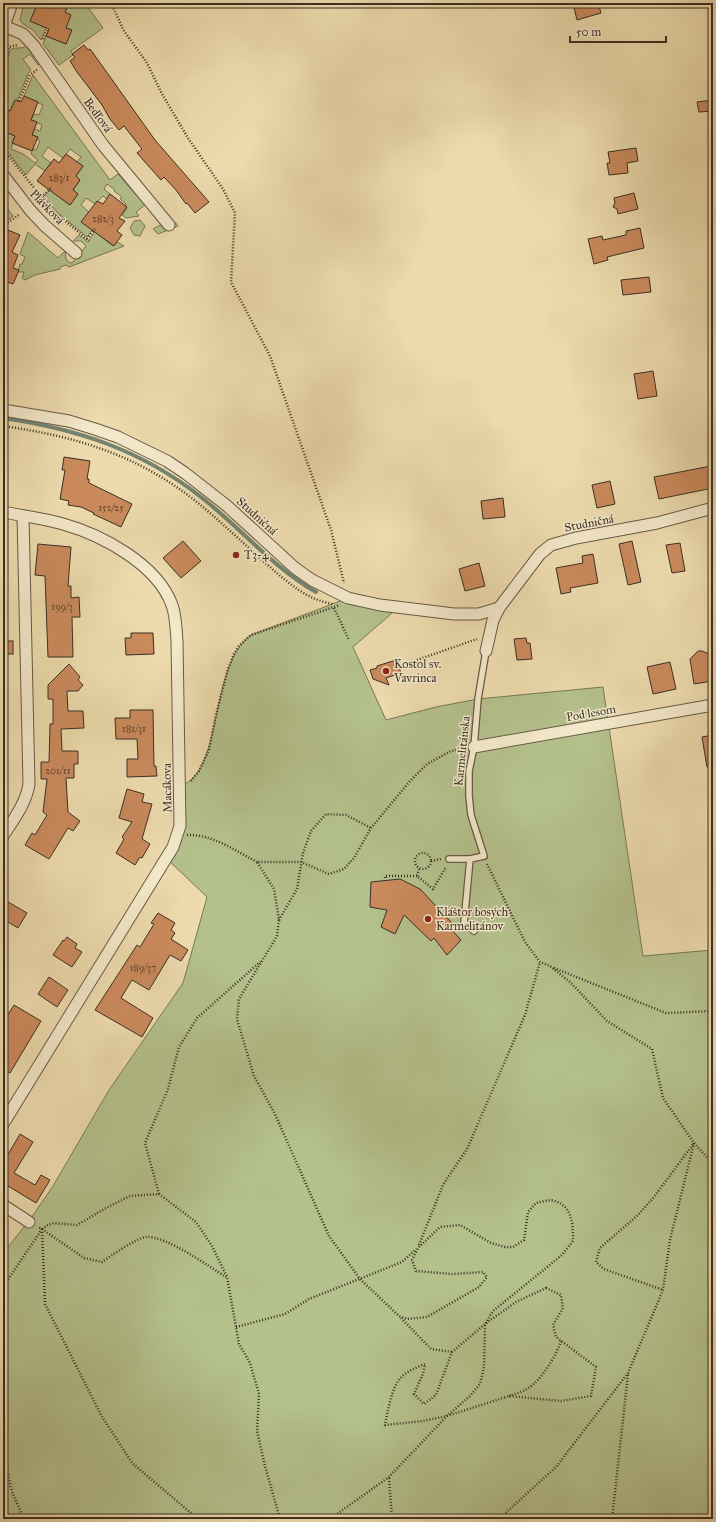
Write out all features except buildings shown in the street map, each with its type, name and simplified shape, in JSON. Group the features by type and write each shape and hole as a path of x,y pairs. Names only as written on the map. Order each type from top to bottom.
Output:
{"street":[{"path":"4,28 12,3"},
{"name":"Bedľová","path":"4,28 23,34 46,62 103,145 169,224"},
{"name":"Plávková","path":"3,175 28,208 44,225 76,252"},
{"name":"Studničná","path":"3,410 69,421 95,429 131,443 167,462 185,473 226,505 296,568 312,580 348,598 380,605 454,614 479,614 499,608"},
{"name":"Studničná","path":"486,651 495,614 535,559 551,545 576,538 658,523 713,508"},
{"name":"Macákova","path":"3,512 70,526 107,542 124,552 150,572 166,592 172,604 176,625 180,786 180,826 178,836 173,847 3,1124"},
{"path":"3,836 28,794 29,784 23,516"},
{"name":"Pod lesom","path":"474,747 713,704"},
{"path":"3,1205 29,1222"}],"lane":[{"name":"Karmelitánska","path":"484,856 471,815 469,771 474,747 478,699 486,651"},
{"path":"449,859 470,859 484,856"},
{"path":"470,859 464,923 474,931"}],"path":[{"path":"111,3 124,31 146,63 188,138 223,189 235,213 231,282 270,356 331,530 348,598 338,607 251,635 239,646 234,654 228,670 208,750 199,771 187,784 180,786"},
{"path":"41,43 48,28"},
{"path":"3,63 9,47 23,44"},
{"path":"19,101 30,75 46,62"},
{"path":"3,149 41,197 63,220 88,240 95,228"},
{"path":"41,197 51,188"},
{"path":"3,226 28,208"},
{"path":"3,426 36,431 90,444 132,461 165,478 194,499 286,581 310,596 338,607"},
{"path":"334,608 349,640"},
{"path":"400,666 474,640"},
{"path":"178,836 197,835 215,840 257,862 301,862 328,874 344,868 354,858 371,828 410,781 427,764 451,751 474,747"},
{"path":"279,920 297,889 301,862 311,831 326,814 346,815 371,828"},
{"path":"431,861 427,854 419,854 415,857 414,862 419,869 425,870 431,861 441,859"},
{"path":"484,856 526,942 540,962 666,1013 713,1011"},
{"path":"385,881 385,876 416,876 433,889 442,875 449,859"},
{"path":"257,862 274,889 279,920 277,936 239,999 237,1019 254,1076 276,1114 329,1236 360,1279 432,1348 452,1352"},
{"path":"416,876 419,869"},
{"path":"263,959 197,1018 179,1047 168,1089 145,1143 159,1194 196,1222 212,1246 227,1277 239,1344 250,1363 259,1394 257,1431 280,1519"},
{"path":"399,1316 407,1319 427,1317 479,1287 487,1277 483,1272 453,1274 416,1271 412,1260 443,1185 466,1149 525,1015 540,962"},
{"path":"550,966 570,982 607,1021 652,1049 663,1098 694,1143 713,1164"},
{"path":"663,1290 604,1269 596,1262 600,1248 638,1215 654,1197 694,1143"},
{"path":"499,1519 556,1467 628,1373 663,1290 670,1240 694,1143"},
{"path":"3,1287 42,1229 48,1225 54,1223 77,1225 130,1196 159,1194"},
{"path":"236,1327 285,1314 309,1299 402,1262 440,1227 460,1225 491,1243 504,1248 513,1247 524,1240 528,1212 536,1202 554,1200 564,1207 572,1220 573,1241 562,1255 493,1311 485,1324 484,1367 480,1384 470,1396 447,1416 389,1477 330,1519"},
{"path":"29,1222 42,1229 84,1258 102,1262 125,1247 145,1237 166,1242 192,1255 227,1277"},
{"path":"42,1229 45,1304 101,1415 132,1463 198,1519"},
{"path":"509,1396 561,1401 591,1396 596,1367 556,1337 553,1325 563,1308 561,1295 546,1288 516,1302 485,1324 452,1352 436,1395 424,1404 414,1394 423,1374 425,1364 411,1370 397,1382 385,1425 423,1421 447,1416 509,1396 528,1388 541,1376 558,1351 561,1341"},
{"path":"612,1519 628,1373"},
{"path":"3,1450 12,1492 24,1519"},
{"path":"389,1477 392,1519"}],"green space":[{"path":"24,3 38,3 30,21 46,28 41,40 33,30 23,24 20,20"},
{"path":"69,3 85,3 103,28 71,51 73,55 59,65 43,44 46,36 66,44 71,30 66,28 65,12"},
{"path":"26,46 40,64 38,65 30,54 23,59 31,70 17,101 15,100 10,111 3,109 3,73 10,50"},
{"path":"33,75 110,180 118,174 145,205 136,212 139,216 126,218 122,215 127,208 125,206 126,204 120,199 122,197 107,184 104,189 110,194 107,199 103,196 95,204 86,198 81,205 89,212 92,230 87,237 59,214 43,197 52,188 54,193 70,205 78,194 73,190 80,180 76,176 83,166 77,162 81,157 70,149 63,158 48,147 42,156 51,163 45,171 35,164 26,175 3,146 3,131 15,136 11,149 23,154 35,163 38,160 31,154 33,149 36,150 40,141 37,139 38,137 32,135 34,129 40,131 42,125 31,120 34,114 39,115 43,105 24,96"},
{"path":"3,203 13,216 3,224"},
{"path":"140,220 145,226 140,236 134,235 130,228 134,221"},
{"path":"175,222 178,226 158,234 153,229 160,225 166,229"},
{"path":"96,230 98,234 113,246 117,242 124,246 69,267 66,265 60,267 60,269 35,275 25,280 22,278 24,272 18,272 20,264 22,264 25,257 20,254 28,232 58,258 65,251 66,259 70,263 73,262 86,246 81,241 73,241 79,235 88,242"},
{"path":"348,598 399,607 353,647 386,720 436,707 478,699 603,687 643,956 713,950 713,1519 3,1519 3,1253 29,1221 53,1186 109,1090 183,983 207,897 166,858 173,847 180,786 194,777 204,761 221,693 228,670 237,650 251,635"}],"waterway":[{"path":"3,418 57,428 83,435 132,454 155,466 201,497 285,571 316,592"}],"place":[{"name":"T3-4","path":"236,555"},
{"name":"Kostol sv. Vavrinca","path":"386,671"},
{"name":"Kláštor bosých Karmelitánov","path":"428,919"}]}
